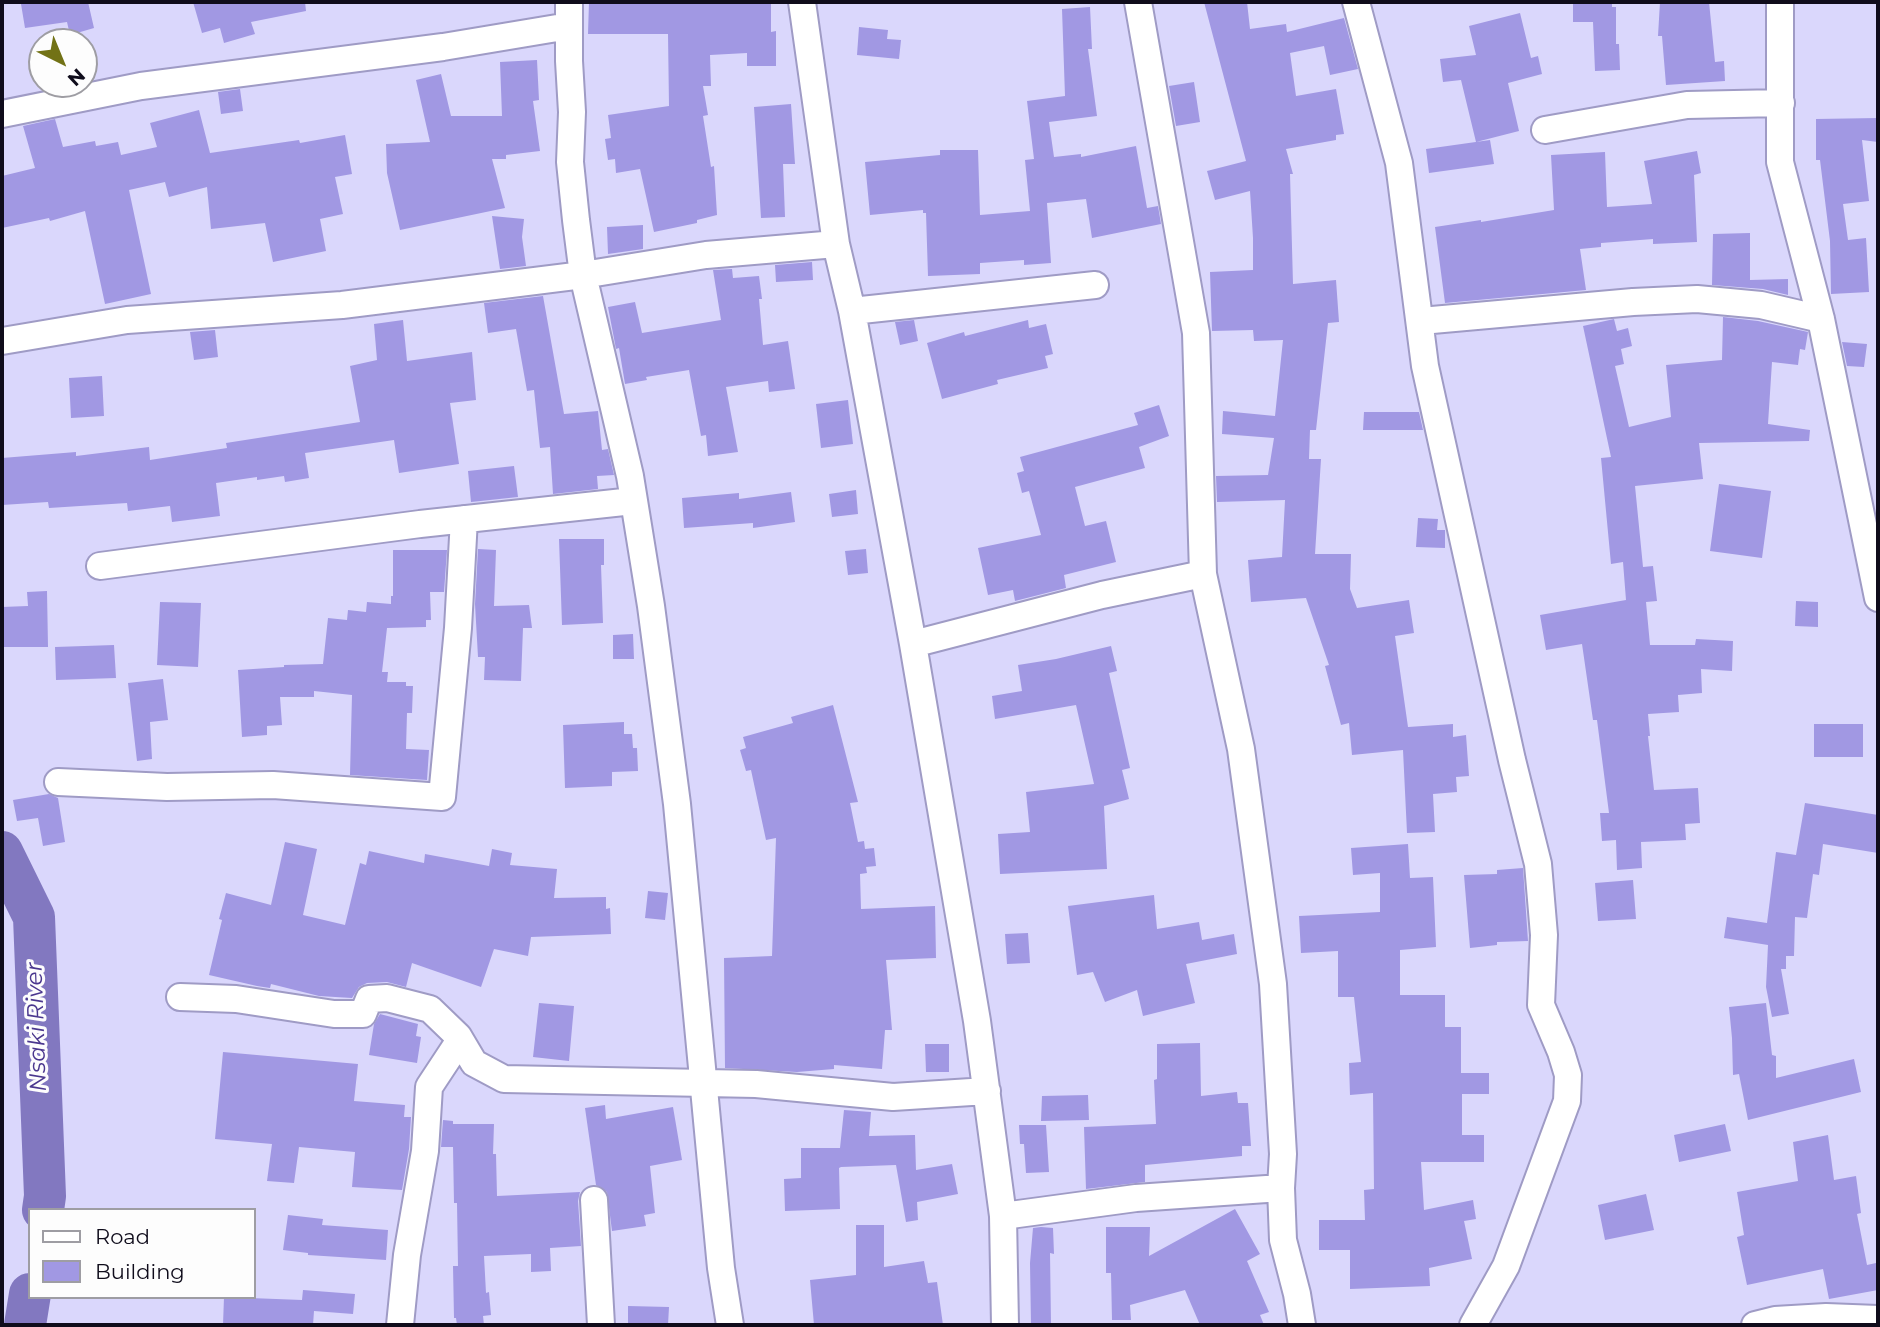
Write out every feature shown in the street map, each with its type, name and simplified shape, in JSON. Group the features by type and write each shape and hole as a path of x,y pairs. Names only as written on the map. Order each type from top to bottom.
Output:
{"street":[{"path":"802,2 836,244 852,311 913,644 977,1021 1003,1216 1005,1325"},
{"path":"1138,2 1196,333 1203,574 1241,749 1273,984 1283,1154 1283,1240 1302,1325"},
{"path":"1356,2 1399,163 1425,366 1500,708 1538,864 1544,935 1541,1005 1568,1075 1567,1101 1507,1266 1472,1325"},
{"path":"1780,2 1780,162 1821,319 1878,598"},
{"path":"2,114 141,86 443,47 569,14 572,112 570,162 583,275 630,476 651,606 677,804 702,1084 721,1268 730,1325"},
{"path":"1545,130 1687,105 1781,103"},
{"path":"2,341 127,320 342,305 583,275 706,255 836,244"},
{"path":"852,311 1095,285"},
{"path":"1421,321 1697,299 1761,305 1821,319"},
{"path":"100,566 464,519 633,501"},
{"path":"1867,534 1878,501"},
{"path":"58,782 167,788 273,785 442,797 458,628 464,519"},
{"path":"913,644 1102,595 1203,574"},
{"path":"180,997 236,999 334,1014 363,1014 369,999 387,999 430,1009 460,1040 474,1063 504,1079 756,1084 893,1097 987,1091"},
{"path":"400,1325 407,1255 425,1151 429,1087 460,1040"},
{"path":"1003,1216 1136,1198 1281,1188"},
{"path":"594,1200 601,1325"},
{"path":"1755,1325 1775,1320 1813,1318 1878,1319"}],"building":[{"path":"88,2 94,28 68,28 67,22 25,28 21,4"},
{"path":"193,2 305,2 306,11 251,22 255,34 224,43 220,28 202,33"},
{"path":"589,2 771,3 771,32 776,31 776,66 747,66 747,53 710,55 711,86 703,86 708,115 703,116 711,167 714,166 717,215 697,220 697,223 654,232 640,169 616,173 615,159 608,160 605,139 611,138 608,115 669,106 668,34 588,34"},
{"path":"1204,2 1247,2 1250,29 1286,24 1287,32 1344,18 1358,69 1330,75 1324,46 1290,53 1296,96 1336,89 1344,134 1336,135 1336,140 1286,149 1293,174 1290,174 1293,284 1336,280 1339,322 1328,323 1316,430 1310,430 1309,459 1321,459 1315,554 1351,554 1350,589 1357,608 1409,600 1414,633 1395,636 1408,727 1453,724 1453,737 1466,735 1469,776 1456,777 1457,792 1433,794 1435,832 1407,833 1403,750 1352,755 1349,723 1341,725 1325,666 1329,665 1306,598 1251,602 1248,560 1282,557 1285,500 1217,502 1216,476 1268,475 1274,438 1222,434 1223,411 1275,416 1283,340 1254,341 1253,330 1212,331 1210,272 1253,270 1253,238 1250,191 1215,200 1207,171 1246,161"},
{"path":"1573,2 1612,2 1612,7 1616,7 1616,44 1619,44 1620,70 1595,71 1593,22 1573,22"},
{"path":"1660,2 1709,2 1715,62 1724,61 1725,81 1666,85 1662,36 1658,36"},
{"path":"1090,7 1092,49 1088,49 1097,116 1049,122 1054,157 1081,154 1081,157 1136,146 1147,208 1158,206 1161,224 1092,238 1086,199 1047,203 1051,263 1024,265 1024,260 980,263 980,274 928,276 926,213 923,213 923,210 870,215 865,162 940,155 940,150 978,150 980,215 1030,211 1025,160 1034,159 1027,101 1065,96 1062,9"},
{"path":"1520,13 1531,58 1538,56 1542,74 1508,83 1519,131 1476,142 1461,80 1443,82 1440,59 1476,55 1469,26"},
{"path":"859,27 888,30 887,39 901,40 899,59 857,55"},
{"path":"537,60 539,100 533,101 540,151 506,155 506,159 492,159 505,208 400,230 387,173 386,144 430,142 416,80 441,74 451,116 502,116 500,62"},
{"path":"1194,82 1200,122 1176,126 1169,86"},
{"path":"240,89 243,111 221,114 218,92"},
{"path":"791,104 795,164 783,164 785,217 761,218 754,107"},
{"path":"199,110 210,153 345,135 352,174 335,177 343,214 320,219 326,251 273,262 265,223 211,229 207,187 169,197 165,182 129,190 151,294 105,304 85,211 50,221 49,218 2,228 2,176 35,168 23,126 55,119 63,147 95,141 96,146 118,142 121,155 157,147 150,123"},
{"path":"1878,118 1878,142 1862,140 1869,201 1843,204 1848,240 1866,238 1869,292 1831,294 1830,241 1820,160 1816,160 1816,119"},
{"path":"1490,140 1494,164 1429,173 1426,149"},
{"path":"1697,151 1701,173 1694,175 1697,242 1653,244 1653,239 1601,243 1601,247 1580,249 1586,290 1445,303 1435,227 1554,210 1551,155 1605,152 1607,207 1652,204 1644,161"},
{"path":"492,216 524,219 522,237 526,266 500,269"},
{"path":"643,225 643,249 608,254 607,227"},
{"path":"1750,233 1750,280 1788,279 1788,295 1763,289 1712,285 1713,234"},
{"path":"812,262 813,280 776,282 775,265"},
{"path":"732,269 733,278 759,276 763,345 788,341 795,389 769,392 768,381 726,387 738,452 708,456 706,435 701,436 689,370 646,377 647,380 625,384 608,307 635,302 642,333 721,320 713,270"},
{"path":"543,296 564,414 598,411 602,450 608,449 614,475 597,476 598,489 553,494 550,447 540,448 534,390 527,391 516,329 488,333 484,303"},
{"path":"1723,317 1758,321 1808,332 1805,350 1800,349 1798,365 1772,362 1768,424 1810,430 1809,441 1699,443 1703,479 1635,486 1643,567 1653,566 1657,601 1646,602 1650,645 1695,645 1696,639 1733,641 1732,671 1701,669 1702,693 1678,695 1679,712 1648,714 1654,790 1698,788 1700,823 1685,824 1686,840 1641,842 1642,868 1617,870 1616,840 1602,841 1600,813 1609,813 1597,720 1593,720 1582,644 1546,650 1540,615 1626,600 1623,562 1611,564 1601,458 1611,457 1583,326 1614,319 1617,331 1628,328 1632,346 1621,349 1624,364 1615,366 1629,427 1671,417 1666,365 1722,360"},
{"path":"403,320 407,361 472,352 476,400 450,403 459,464 399,473 394,440 305,453 309,478 285,482 284,476 257,480 257,477 216,483 220,516 172,522 170,506 128,511 127,503 49,508 48,502 2,505 2,458 76,452 76,456 149,447 150,460 227,448 226,443 360,422 350,366 377,360 374,324"},
{"path":"914,320 918,341 900,345 895,322"},
{"path":"1028,320 1029,328 1046,324 1053,354 1045,356 1048,368 997,380 998,384 942,399 927,343 964,332 965,336"},
{"path":"215,330 218,357 194,360 190,332"},
{"path":"1842,342 1867,344 1864,367 1847,366"},
{"path":"102,376 104,416 71,418 69,378"},
{"path":"848,400 853,444 821,448 816,404"},
{"path":"1159,405 1169,436 1139,447 1145,468 1075,487 1085,526 1106,521 1116,562 1064,575 1066,588 1015,601 1013,590 988,595 978,548 1041,535 1029,491 1022,493 1017,473 1024,471 1020,457 1138,425 1134,413"},
{"path":"1364,412 1419,412 1423,430 1363,430"},
{"path":"514,466 518,497 471,502 468,471"},
{"path":"1719,484 1771,491 1762,558 1710,551"},
{"path":"856,490 858,514 832,517 829,494"},
{"path":"791,492 795,522 753,528 753,523 684,528 682,498 739,493 739,499"},
{"path":"1418,518 1438,519 1437,530 1445,530 1445,548 1416,547"},
{"path":"559,539 604,539 604,565 601,565 603,623 562,625"},
{"path":"478,549 496,550 494,606 529,605 532,628 523,628 521,681 484,680 485,657 478,657 475,604"},
{"path":"866,549 868,573 848,575 845,551"},
{"path":"393,550 447,550 444,592 430,592 431,620 426,620 426,627 387,628 382,672 388,672 387,682 406,682 406,686 413,686 412,713 407,713 406,749 429,750 427,780 350,775 352,695 314,691 314,697 280,697 282,725 267,726 267,735 242,737 238,670 323,664 328,618 347,620 348,610 366,612 367,602 391,604"},
{"path":"47,591 48,647 2,647 2,607 28,606 27,592"},
{"path":"1796,601 1818,602 1818,627 1795,626"},
{"path":"160,602 201,603 198,667 157,665"},
{"path":"633,634 634,659 613,659 613,635"},
{"path":"114,645 116,678 56,680 55,647"},
{"path":"1111,646 1117,671 1109,673 1130,768 1122,770 1129,799 1104,806 1107,869 1000,874 998,834 1030,832 1026,792 1094,784 1076,705 995,719 992,696 1022,691 1018,665"},
{"path":"163,679 168,720 150,722 152,759 137,761 128,683"},
{"path":"833,705 858,802 850,803 858,842 864,841 865,849 874,848 876,866 866,867 867,873 860,874 861,909 935,906 936,958 886,960 892,1030 885,1030 882,1069 834,1065 834,1069 797,1072 725,1068 724,958 772,956 776,838 766,840 751,770 746,771 740,750 746,748 743,737 793,723 791,717"},
{"path":"624,722 624,734 632,734 633,748 637,748 638,771 612,772 612,786 565,788 563,725"},
{"path":"1814,724 1863,724 1863,757 1814,757"},
{"path":"49,794 58,798 65,842 43,846 38,818 17,821 13,800"},
{"path":"1805,803 1878,815 1878,853 1823,844 1819,875 1813,874 1807,918 1795,917 1794,956 1786,956 1786,969 1781,969 1789,1014 1772,1017 1766,987 1768,945 1724,938 1727,917 1767,923 1776,852 1796,855"},
{"path":"285,842 317,849 303,915 345,925 360,863 366,865 369,851 424,863 425,854 489,866 492,849 512,853 510,865 557,869 554,898 606,897 606,909 610,908 611,934 531,937 528,956 494,949 481,987 412,963 406,987 387,982 367,983 359,987 352,998 319,996 271,984 270,988 209,975 226,893 271,905"},
{"path":"1408,844 1410,878 1433,877 1436,947 1400,950 1400,995 1445,995 1445,1027 1461,1027 1461,1073 1489,1073 1489,1094 1462,1094 1462,1135 1484,1135 1484,1162 1421,1162 1424,1210 1473,1200 1476,1219 1464,1221 1472,1259 1429,1268 1430,1286 1350,1289 1350,1250 1319,1250 1319,1220 1365,1220 1364,1190 1374,1189 1373,1093 1350,1095 1349,1063 1361,1062 1354,997 1338,997 1338,951 1301,953 1299,916 1380,912 1380,873 1353,875 1351,848"},
{"path":"1523,868 1528,941 1497,942 1497,945 1470,948 1464,875 1497,874 1497,870"},
{"path":"1633,880 1636,919 1598,921 1595,883"},
{"path":"648,891 668,893 665,920 645,918"},
{"path":"1154,895 1157,929 1199,922 1202,940 1234,934 1237,954 1186,964 1195,1003 1143,1016 1137,990 1105,1002 1093,972 1077,975 1068,906"},
{"path":"1028,933 1030,963 1007,964 1005,934"},
{"path":"539,1003 574,1006 569,1061 533,1057"},
{"path":"1766,1003 1772,1055 1776,1056 1776,1078 1854,1059 1861,1092 1748,1120 1739,1074 1733,1075 1729,1007"},
{"path":"380,1014 418,1024 416,1036 421,1037 417,1063 369,1055 374,1024"},
{"path":"1200,1043 1201,1096 1237,1092 1238,1103 1248,1103 1251,1146 1242,1146 1242,1156 1145,1165 1145,1182 1086,1189 1084,1127 1156,1124 1154,1080 1157,1079 1157,1044"},
{"path":"925,1044 949,1044 949,1072 926,1072"},
{"path":"223,1052 358,1064 354,1101 405,1105 404,1117 411,1117 402,1190 352,1187 355,1152 299,1147 294,1183 267,1181 272,1144 215,1139"},
{"path":"1088,1095 1089,1120 1041,1121 1042,1096"},
{"path":"605,1105 606,1119 673,1107 682,1160 650,1166 655,1213 644,1215 646,1226 612,1231 607,1192 596,1185 585,1108"},
{"path":"844,1110 871,1112 869,1136 915,1135 916,1170 952,1164 958,1194 917,1202 918,1220 906,1222 896,1165 841,1167 840,1209 785,1211 784,1179 801,1178 801,1148 840,1148"},
{"path":"443,1120 453,1121 453,1124 494,1124 493,1154 496,1154 497,1196 580,1192 578,1201 581,1246 550,1248 551,1271 531,1272 531,1254 484,1256 486,1293 489,1292 491,1315 483,1316 484,1325 457,1325 454,1318 453,1266 458,1266 457,1203 454,1203 453,1147 441,1147"},
{"path":"1725,1124 1731,1151 1679,1162 1674,1135"},
{"path":"1019,1125 1046,1125 1049,1172 1026,1173 1024,1144 1020,1144"},
{"path":"1828,1135 1834,1180 1856,1176 1861,1213 1857,1214 1867,1265 1876,1263 1878,1290 1829,1299 1823,1269 1747,1285 1737,1237 1744,1235 1737,1192 1798,1181 1793,1142"},
{"path":"1646,1194 1654,1230 1605,1240 1598,1205"},
{"path":"1235,1209 1260,1254 1247,1261 1269,1312 1260,1315 1264,1325 1200,1325 1185,1290 1130,1305 1131,1320 1112,1320 1111,1273 1106,1273 1106,1227 1150,1227 1149,1256"},
{"path":"288,1215 323,1219 322,1225 388,1230 386,1260 308,1255 283,1250"},
{"path":"856,1225 884,1225 884,1267 924,1261 928,1283 937,1282 943,1325 814,1325 810,1280 856,1275"},
{"path":"1033,1228 1053,1228 1054,1254 1050,1253 1051,1325 1031,1325 1030,1263"},
{"path":"303,1290 355,1294 353,1314 314,1311 313,1325 223,1325 224,1299 302,1300"},
{"path":"628,1306 669,1307 668,1325 628,1325"}],"waterway":[{"name":"Nsaki River","path":"2,852 34,917 43,1208"},
{"name":"Nsaki River","path":"25,1325 29,1299"}]}
